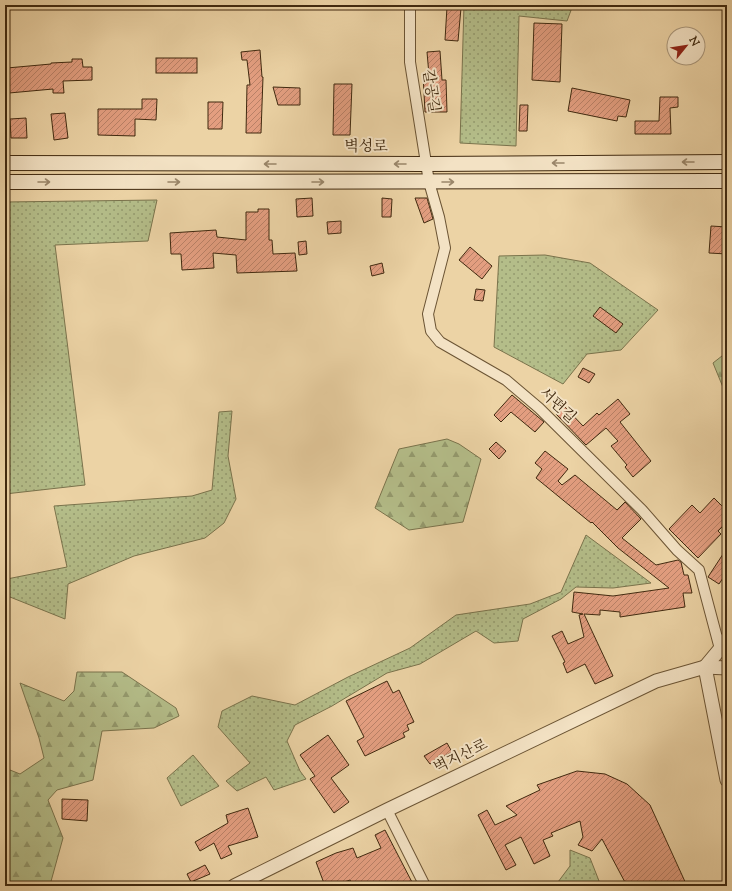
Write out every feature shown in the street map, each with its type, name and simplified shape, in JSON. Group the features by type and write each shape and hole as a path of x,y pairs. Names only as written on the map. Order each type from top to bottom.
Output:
{"main road":[{"name":"벽성로","path":"5,163 426,164 727,162"},
{"path":"5,182 727,181"}],"street":[{"name":"갈공길","path":"410,5 410,62 429,182"},
{"name":"서편길","path":"429,182 439,218 445,248 428,314 431,331 440,342 506,380 533,404 642,510 677,550 699,570 724,643"},
{"path":"724,643 705,667 727,780"},
{"name":"벽지산로","path":"234,886 387,810 656,681 705,667 727,668"},
{"path":"387,810 425,886"}],"green space":[{"path":"464,5 573,5 567,21 519,16 516,146 460,143"},
{"path":"157,200 148,241 55,245 85,485 5,494 5,202"},
{"path":"545,255 590,263 658,310 621,350 587,354 563,384 494,347 499,256"},
{"path":"727,352 727,397 713,363"},
{"path":"232,411 228,456 236,499 224,523 205,538 134,556 68,584 65,619 5,595 5,578 7,579 67,567 54,506 192,496 212,490 219,412"},
{"path":"447,439 459,444 481,459 463,522 409,530 375,508 399,449"},
{"path":"586,535 651,583 613,588 576,587 561,599 523,619 518,641 494,643 476,631 420,664 387,673 332,706 295,725 287,741 300,771 306,779 274,790 266,777 237,791 226,781 250,763 218,727 222,711 252,696 295,705 348,677 410,648 456,615 530,604 561,592"},
{"path":"77,672 122,672 176,708 179,716 154,728 102,731 93,780 57,790 48,800 63,838 50,885 5,886 5,768 20,774 44,758 39,738 20,683 64,701 74,691"},
{"path":"193,755 219,786 181,806 167,778"},
{"path":"570,850 590,858 601,886 555,886 570,866"}],"building":[{"path":"447,7 461,8 458,41 445,40"},
{"path":"534,23 562,24 560,82 532,80"},
{"path":"260,50 263,77 261,133 246,133 247,85 250,85 247,60 242,60 241,52"},
{"path":"440,51 442,80 446,80 447,112 425,112 423,75 429,75 427,52"},
{"path":"156,58 197,58 197,73 156,73"},
{"path":"72,59 82,59 83,67 92,67 92,80 63,81 64,93 53,93 53,89 9,93 7,68 72,62"},
{"path":"334,84 352,84 350,135 333,135"},
{"path":"273,87 300,88 300,105 278,105"},
{"path":"572,88 630,100 626,117 618,116 617,121 568,111"},
{"path":"660,97 678,97 678,107 670,108 671,134 635,134 635,121 659,121"},
{"path":"142,99 157,99 156,120 135,119 135,136 98,135 98,109 142,109"},
{"path":"208,102 223,102 222,129 208,129"},
{"path":"520,105 528,105 527,131 519,131"},
{"path":"65,113 68,138 54,140 51,114"},
{"path":"26,118 27,138 11,138 10,119"},
{"path":"312,198 313,216 297,217 296,199"},
{"path":"382,198 392,199 391,217 382,217"},
{"path":"415,198 427,198 433,219 424,223"},
{"path":"258,209 269,209 269,240 272,240 273,254 295,253 297,271 237,273 236,255 213,253 214,268 182,270 181,254 171,254 170,233 216,230 217,237 246,240 246,212 258,212"},
{"path":"341,221 341,233 328,234 327,222"},
{"path":"711,226 727,227 727,254 709,253"},
{"path":"306,241 307,254 299,255 298,242"},
{"path":"470,247 492,266 482,279 459,260"},
{"path":"382,263 384,273 372,276 370,266"},
{"path":"476,289 485,290 483,301 474,300"},
{"path":"600,307 623,324 616,333 593,316"},
{"path":"583,368 595,374 589,383 578,377"},
{"path":"512,395 544,422 535,432 511,412 501,422 494,415"},
{"path":"618,399 630,414 620,422 651,461 633,477 625,467 627,465 611,446 618,441 606,428 586,445 556,414 564,406 583,426 597,413 599,415"},
{"path":"496,442 506,451 499,459 489,449"},
{"path":"545,451 568,469 558,481 562,485 575,475 617,510 625,502 641,519 622,538 656,565 678,560 681,562 684,575 688,575 692,593 683,593 685,607 620,617 620,612 600,610 600,615 584,614 613,676 595,684 585,664 567,673 563,663 565,662 552,636 562,631 568,644 584,637 579,615 583,614 572,612 574,592 613,596 669,588 618,548 592,522 591,523 536,478 542,469 535,463"},
{"path":"714,498 727,511 727,522 718,531 721,534 698,558 669,529 692,505 700,513"},
{"path":"727,548 727,572 719,584 708,577"},
{"path":"387,681 393,693 399,690 414,722 407,725 409,730 403,733 405,737 365,756 357,741 364,737 346,701"},
{"path":"328,735 349,765 331,778 349,802 334,813 310,779 315,776 300,755"},
{"path":"447,743 452,752 430,764 424,756"},
{"path":"577,771 605,774 627,784 650,805 687,886 627,886 602,839 592,851 578,845 583,837 580,821 551,833 553,836 543,840 550,856 534,864 521,837 505,845 516,865 506,870 478,815 487,810 495,825 517,815 506,806 540,790 537,785"},
{"path":"62,799 88,800 87,821 62,819"},
{"path":"248,808 258,837 228,846 232,854 221,859 214,843 200,851 195,842 228,823 226,815"},
{"path":"385,830 414,886 353,886 350,880 333,886 325,886 316,862 336,853 353,848 357,858 381,848 375,835"},
{"path":"205,865 210,874 191,882 187,874"}]}
